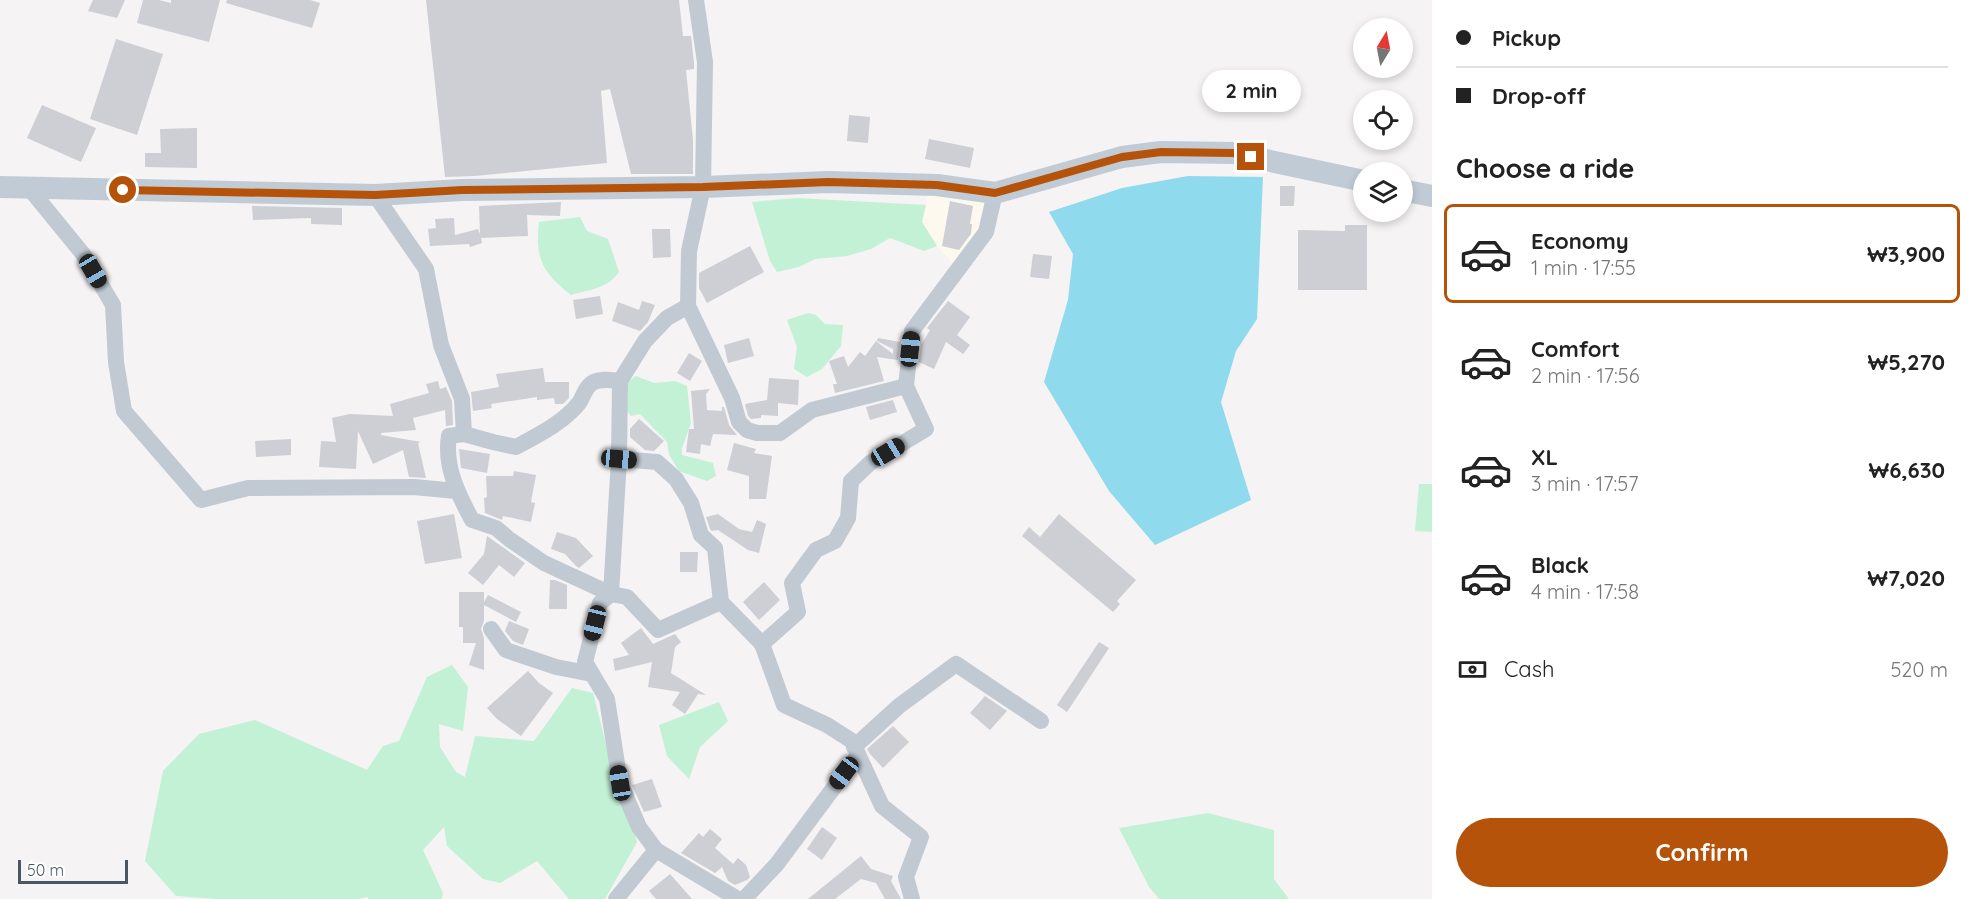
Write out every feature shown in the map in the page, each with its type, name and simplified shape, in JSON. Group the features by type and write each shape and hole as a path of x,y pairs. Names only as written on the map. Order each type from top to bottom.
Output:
{"street":[{"path":"696,0 705,62 703,187 689,251 688,306 732,398 739,422 747,430 780,433 812,410 906,386"},
{"path":"0,188 375,195 462,190 703,187 828,182 937,185 995,193 1122,157 1161,152 1233,153 1353,179"},
{"path":"29,188 83,254 112,305 116,362 124,411 201,500 248,488 403,487 456,491"},
{"path":"1413,192 1432,196"},
{"path":"762,644 798,612 792,583 816,550 835,541 848,518 851,481 870,463 926,429 906,386 912,331 986,232 995,193"},
{"path":"375,195 426,269 441,345 462,399 464,434"},
{"path":"688,306 667,318 645,341 620,381 619,459 611,594 600,603 585,662 608,699 620,783 639,827 656,850 738,899"},
{"path":"620,381 608,379 593,382 584,391 581,401 561,421 516,447 464,434 449,436 446,452 456,491 472,520 496,528 544,563 611,594 627,597 657,630 721,602"},
{"path":"619,459 657,462 676,479 691,503 701,535 716,548 721,602 762,644 784,705 827,725 852,741 882,806 921,837 906,877 912,899"},
{"path":"491,629 506,650 556,667 592,674"},
{"path":"744,899 777,864 856,751 898,706 956,664 1041,721"},
{"path":"616,899 656,850"}],"shaded area":[{"path":"928,192 988,198 981,231 953,264 937,246 922,222"}],"green space":[{"path":"797,198 926,205 922,222 937,246 924,251 890,238 871,249 847,256 815,259 799,267 777,272 770,261 752,202"},
{"path":"580,217 587,231 608,239 619,272 604,285 571,295 553,279 543,264 538,246 539,222"},
{"path":"808,313 816,315 825,324 843,325 841,346 822,369 807,377 794,369 797,347 787,320"},
{"path":"636,376 654,383 675,381 687,386 691,423 682,448 682,455 713,463 716,476 707,481 679,471 669,454 667,442 640,414 631,416 626,409 624,384"},
{"path":"1419,484 1432,484 1432,532 1415,531"},
{"path":"452,665 468,687 463,731 439,724 440,747 456,772 465,777 475,736 534,741 572,688 593,693 606,744 637,842 605,899 569,899 537,861 500,883 483,879 447,846 444,827 423,850 443,893 442,899 368,899 368,897 357,899 217,899 176,896 145,861 163,771 199,734 255,720 367,770 383,746 399,741 427,677"},
{"path":"719,702 728,721 700,747 689,779 667,756 659,725"},
{"path":"1208,813 1274,830 1274,879 1289,899 1159,899 1149,887 1119,828"}],"water":[{"path":"1188,176 1263,177 1257,319 1236,351 1221,402 1251,500 1155,545 1109,491 1044,382 1068,300 1073,254 1049,212 1122,188"}],"building":[{"path":"93,0 125,0 117,18 88,11"},
{"path":"143,0 171,3 171,0 220,0 209,42 137,23"},
{"path":"227,0 310,0 320,3 312,28 226,3"},
{"path":"426,0 679,0 683,36 691,36 694,63 694,69 686,70 693,140 693,174 631,174 610,89 601,91 607,163 445,177"},
{"path":"116,39 163,54 137,135 90,119"},
{"path":"42,105 96,128 81,162 27,138"},
{"path":"849,115 870,117 868,143 847,141"},
{"path":"197,128 197,168 145,167 145,153 161,153 160,129"},
{"path":"929,139 974,148 970,168 925,159"},
{"path":"1280,186 1295,186 1294,206 1280,206"},
{"path":"950,201 973,206 971,234 959,250 942,246"},
{"path":"561,202 560,216 527,215 528,236 481,238 482,243 470,247 469,244 430,246 428,229 436,228 435,219 454,218 455,235 478,229 480,234 479,206"},
{"path":"252,206 342,208 342,225 311,224 311,218 253,220"},
{"path":"1345,225 1367,225 1367,290 1298,290 1298,230 1345,231"},
{"path":"652,229 670,229 671,257 653,258"},
{"path":"750,246 764,272 707,303 699,288 699,273"},
{"path":"1033,254 1052,256 1049,279 1030,277"},
{"path":"600,296 603,314 576,319 573,300"},
{"path":"642,301 655,305 648,322 640,331 612,321 618,302 639,310"},
{"path":"948,301 970,317 957,335 970,345 963,354 946,342 934,369 919,362 921,345 930,330 927,328"},
{"path":"749,338 754,356 728,363 724,345"},
{"path":"878,338 900,342 898,360 877,357 884,381 835,393 833,384 837,384 829,361 844,356 848,367 860,352 865,356 876,341 893,354 893,349 877,341"},
{"path":"689,353 702,361 690,381 677,373"},
{"path":"543,368 545,382 569,382 569,398 563,404 555,404 554,398 537,400 537,397 491,404 492,408 473,411 471,392 499,387 496,374"},
{"path":"769,378 799,380 798,405 778,403 778,416 761,415 761,418 751,419 745,404 767,400"},
{"path":"438,381 440,389 446,387 452,401 453,425 446,426 445,410 413,418 416,430 381,433 381,435 421,442 418,443 426,478 409,477 403,450 373,464 358,431 356,469 319,467 321,441 336,442 332,418 350,414 393,416 390,404 429,393 426,384"},
{"path":"710,389 706,394 707,410 722,411 724,407 729,425 737,435 713,434 710,446 701,444 700,454 686,452 689,429 694,429 691,391"},
{"path":"893,400 897,412 870,420 866,407"},
{"path":"639,419 664,441 654,451 645,450 630,437 630,429"},
{"path":"291,439 291,455 256,457 255,441"},
{"path":"734,443 756,449 754,453 772,456 766,499 749,499 749,476 727,470"},
{"path":"459,449 490,454 487,473 461,468"},
{"path":"514,471 536,475 531,502 535,503 531,522 503,516 502,520 485,513 486,476 513,476"},
{"path":"454,514 462,558 425,564 417,521"},
{"path":"718,514 739,529 752,532 757,520 766,524 759,553 748,550 718,530 712,531 706,517"},
{"path":"1059,514 1136,580 1117,601 1120,604 1113,612 1022,536 1029,527 1040,537"},
{"path":"557,532 576,538 593,556 579,568 576,566 565,554 551,549"},
{"path":"487,536 525,563 514,577 499,565 483,585 468,573 484,554"},
{"path":"680,552 698,552 697,572 680,572"},
{"path":"550,580 567,585 567,609 549,609"},
{"path":"764,582 780,600 759,620 743,602"},
{"path":"459,592 484,592 484,602 488,595 521,612 516,622 484,605 484,621 481,629 484,638 484,670 469,665 476,643 463,643 463,627 459,627"},
{"path":"509,621 529,629 523,645 513,641 505,631"},
{"path":"641,628 653,644 675,634 681,642 675,647 671,673 706,695 698,694 685,714 672,705 680,692 648,687 652,662 615,671 613,659 629,655 621,643"},
{"path":"1099,642 1109,648 1067,712 1057,705"},
{"path":"528,671 553,693 521,736 497,719 487,708"},
{"path":"985,696 1007,711 990,730 970,713"},
{"path":"893,726 909,742 883,768 867,749"},
{"path":"652,779 662,807 644,812 632,785"},
{"path":"822,827 837,838 822,860 807,849"},
{"path":"710,829 722,839 715,848 733,864 738,858 746,865 750,877 747,880 735,885 728,881 722,867 715,873 681,853 699,833 703,837"},
{"path":"861,856 871,869 893,876 891,881 901,899 885,899 876,883 861,879 835,899 808,899"},
{"path":"670,874 692,899 656,899 649,891"}],"route":[{"path":"123,190 375,195 462,190 703,187 828,182 937,185 995,193 1122,157 1161,152 1233,153 1251,157"}]}
